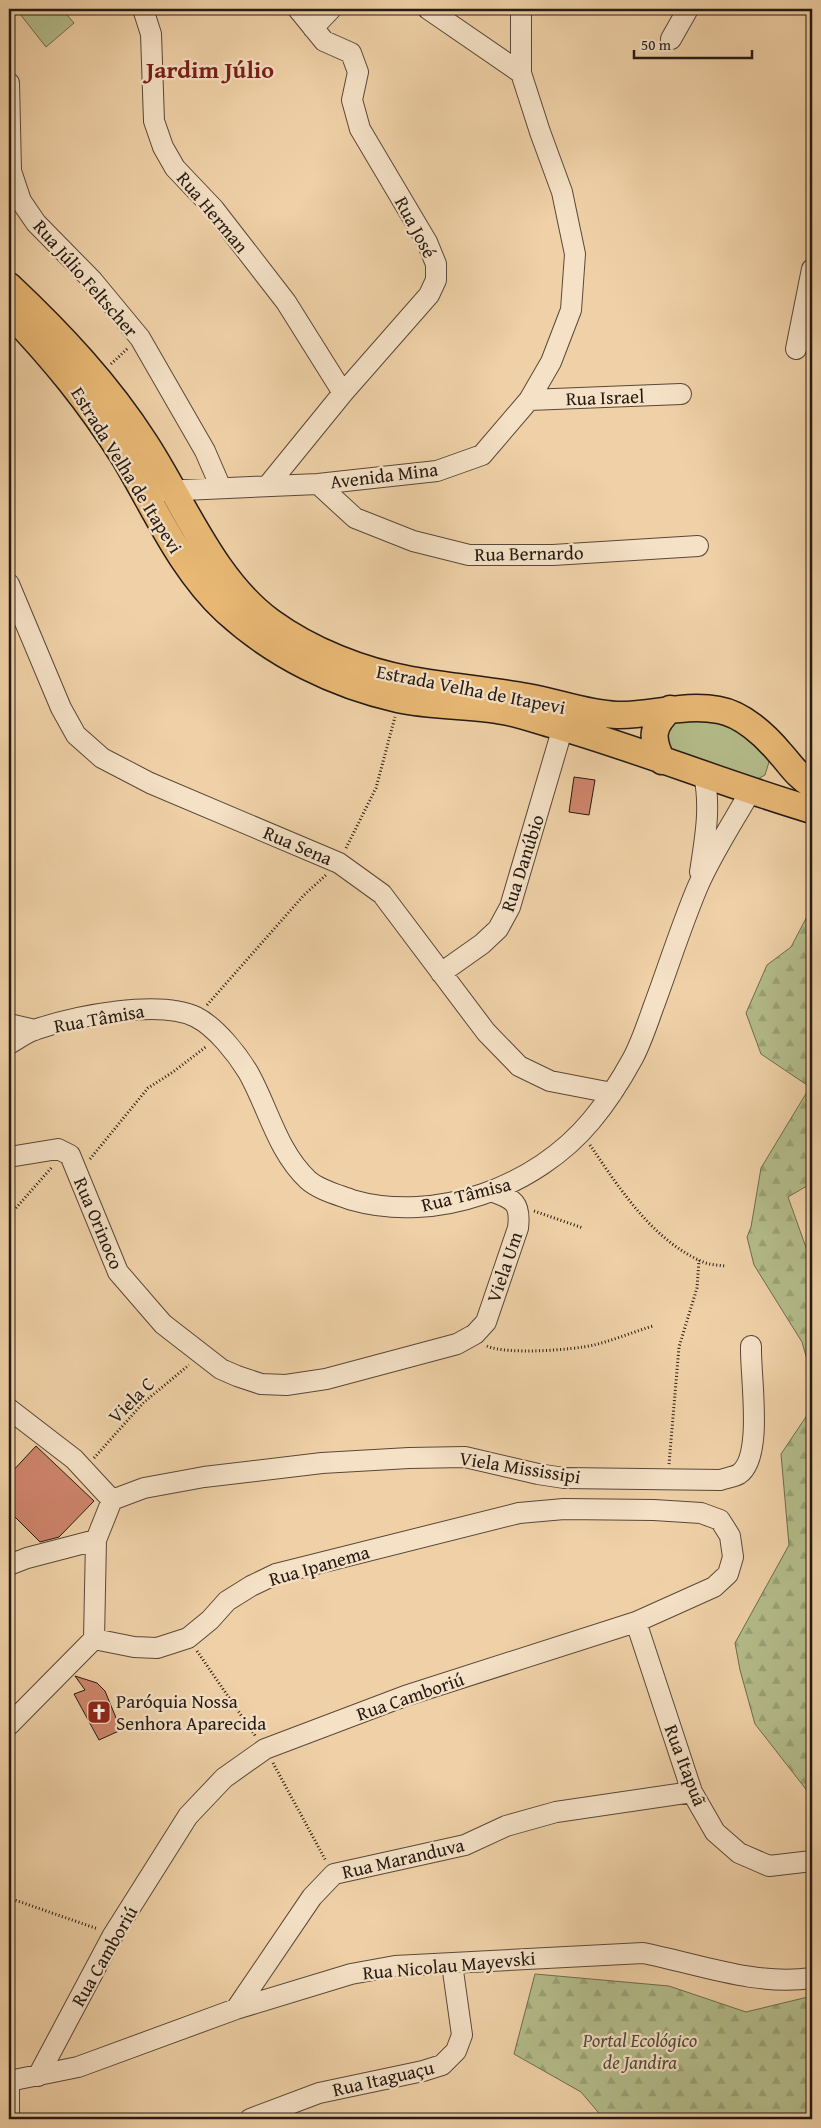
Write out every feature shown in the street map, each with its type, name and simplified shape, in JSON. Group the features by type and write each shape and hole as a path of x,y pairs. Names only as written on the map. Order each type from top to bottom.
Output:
{"main road":[{"name":"Estrada Velha de Itapevi","path":"9,286 42,317 109,390 147,445 218,566 269,621 302,642 338,658 409,680 544,700 598,713 619,715 690,707 720,710 750,724 782,754 803,780 812,785"},
{"name":"Estrada Velha de Itapevi","path":"9,312 40,344 82,393 124,458 174,545 199,582 226,611 295,661 332,679 399,699 500,710 563,727 750,792 812,810"},
{"path":"662,761 656,749 654,734 660,718 670,709"},
{"path":"750,792 767,782 772,774 775,766 771,743"}],"street":[{"name":"Rua Herman","path":"143,9 151,34 154,121 162,147 175,168 214,209 286,302 343,393"},
{"name":"Rua José","path":"269,484 343,393 429,295 436,280 436,264 427,242 360,129 352,100 358,72 351,53 324,41 298,9"},
{"path":"313,28 331,9"},
{"path":"428,9 521,74"},
{"name":"Avenida Mina","path":"143,492 269,484 318,484 437,471 482,455 529,400 552,362 571,310 576,254 562,192 521,74 521,9"},
{"path":"671,39 688,9"},
{"name":"Rua Júlio Feltscher","path":"9,83 11,171 21,201 36,222 92,280 140,338 205,451 221,488"},
{"path":"796,350 812,269"},
{"name":"Rua Israel","path":"529,400 681,394"},
{"name":"Rua Bernardo","path":"318,484 354,518 413,541 469,555 553,555 698,546"},
{"name":"Rua Sena","path":"9,584 61,708 76,735 102,758 150,782 339,862 382,894 486,1032 519,1066 550,1080 612,1093"},
{"name":"Rua Danúbio","path":"441,973 482,944 498,929 510,908 563,727"},
{"name":"Rua Tâmisa","path":"698,885 708,818 708,796 704,775"},
{"name":"Rua Tâmisa","path":"9,1044 35,1030 127,1009 166,1009 197,1017 228,1044 248,1073 267,1117 288,1156 310,1181 340,1196 370,1205 408,1208 444,1204 491,1191 518,1181 566,1148 612,1093 634,1056 698,885 750,792"},
{"path":"9,1024 35,1030"},
{"path":"9,1157 47,1150 66,1152"},
{"name":"Rua Orinoco","path":"66,1152 70,1155 78,1173 118,1272 163,1324 221,1369 261,1384 286,1385 326,1379 463,1341"},
{"name":"Viela Um","path":"463,1341 474,1334 486,1322 518,1228 520,1216 516,1204 509,1197 491,1191"},
{"name":"Viela Mississipi","path":"112,1500 144,1488 204,1477 322,1464 408,1458 465,1457 564,1478 720,1480 738,1474 748,1463 754,1446 751,1346"},
{"path":"9,1409 74,1459 112,1500 96,1540 94,1639 9,1725"},
{"name":"Rua Camboriú","path":"38,2076 113,1935 188,1816 224,1778 265,1750 405,1696 636,1622 714,1587 728,1574 733,1557 730,1536 720,1520 701,1513 683,1511 564,1510"},
{"name":"Rua Ipanema","path":"94,1639 134,1647 157,1648 188,1638 227,1601 251,1586 276,1574 519,1513 564,1510"},
{"path":"9,1565 27,1558 96,1540"},
{"name":"Rua Itapuã","path":"636,1622 692,1792 715,1832 739,1853 769,1866 812,1861"},
{"name":"Rua Maranduva","path":"236,2009 312,1897 334,1874 465,1845 506,1826 548,1814 692,1792"},
{"name":"Rua Nicolau Mayevski","path":"9,2081 78,2067 236,2009 351,1974 395,1966 452,1964 487,1960 643,1954 682,1960 715,1971 759,1979 812,1978"},
{"name":"Rua Itaguaçu","path":"250,2119 319,2093 424,2071 442,2065 456,2052 462,2035 452,1964"},
{"path":"9,2081 9,2119"}],"path":[{"path":"110,365 140,338"},
{"path":"197,1017 304,895 339,862 376,788 399,699"},
{"path":"78,1173 148,1088 173,1072 219,1036"},
{"path":"580,1133 641,1215 678,1249 705,1263 726,1266"},
{"path":"9,1216 66,1152"},
{"path":"516,1204 583,1228"},
{"path":"668,1479 679,1347 697,1288 699,1260"},
{"path":"463,1341 496,1350 540,1350 592,1345 653,1326"},
{"name":"Viela C","path":"84,1470 143,1403 202,1355"},
{"path":"188,1638 265,1750 334,1874"},
{"path":"9,1898 113,1935"}],"green space":[{"path":"16,9 62,9 74,23 46,47"},
{"path":"716,718 766,750 769,762 765,775 754,781 677,758 666,746 669,729 675,721"},
{"path":"812,907 812,1183 788,1197 808,1253 812,1257 812,1377 802,1342 754,1265 747,1237 751,1227 761,1168 810,1087 761,1054 746,1013 767,965 791,947"},
{"path":"812,1408 812,1797 755,1724 740,1670 735,1643 789,1545 781,1454"},
{"name":"Portal Ecológico de Jandira","path":"535,1974 669,1986 746,2012 812,1996 812,2119 604,2119 581,2092 514,2054"}],"building":[{"path":"574,777 595,780 589,815 569,812"},
{"path":"36,1446 94,1501 59,1537 40,1542 9,1511 9,1475"},
{"name":"Paróquia Nossa Senhora Aparecida","path":"75,1676 97,1683 105,1691 121,1730 99,1740 74,1694 85,1690"}],"place":[{"name":"Paróquia Nossa Senhora Aparecida","path":"99,1712"}],"district":[{"name":"Jardim Júlio","path":"210,69"}]}
